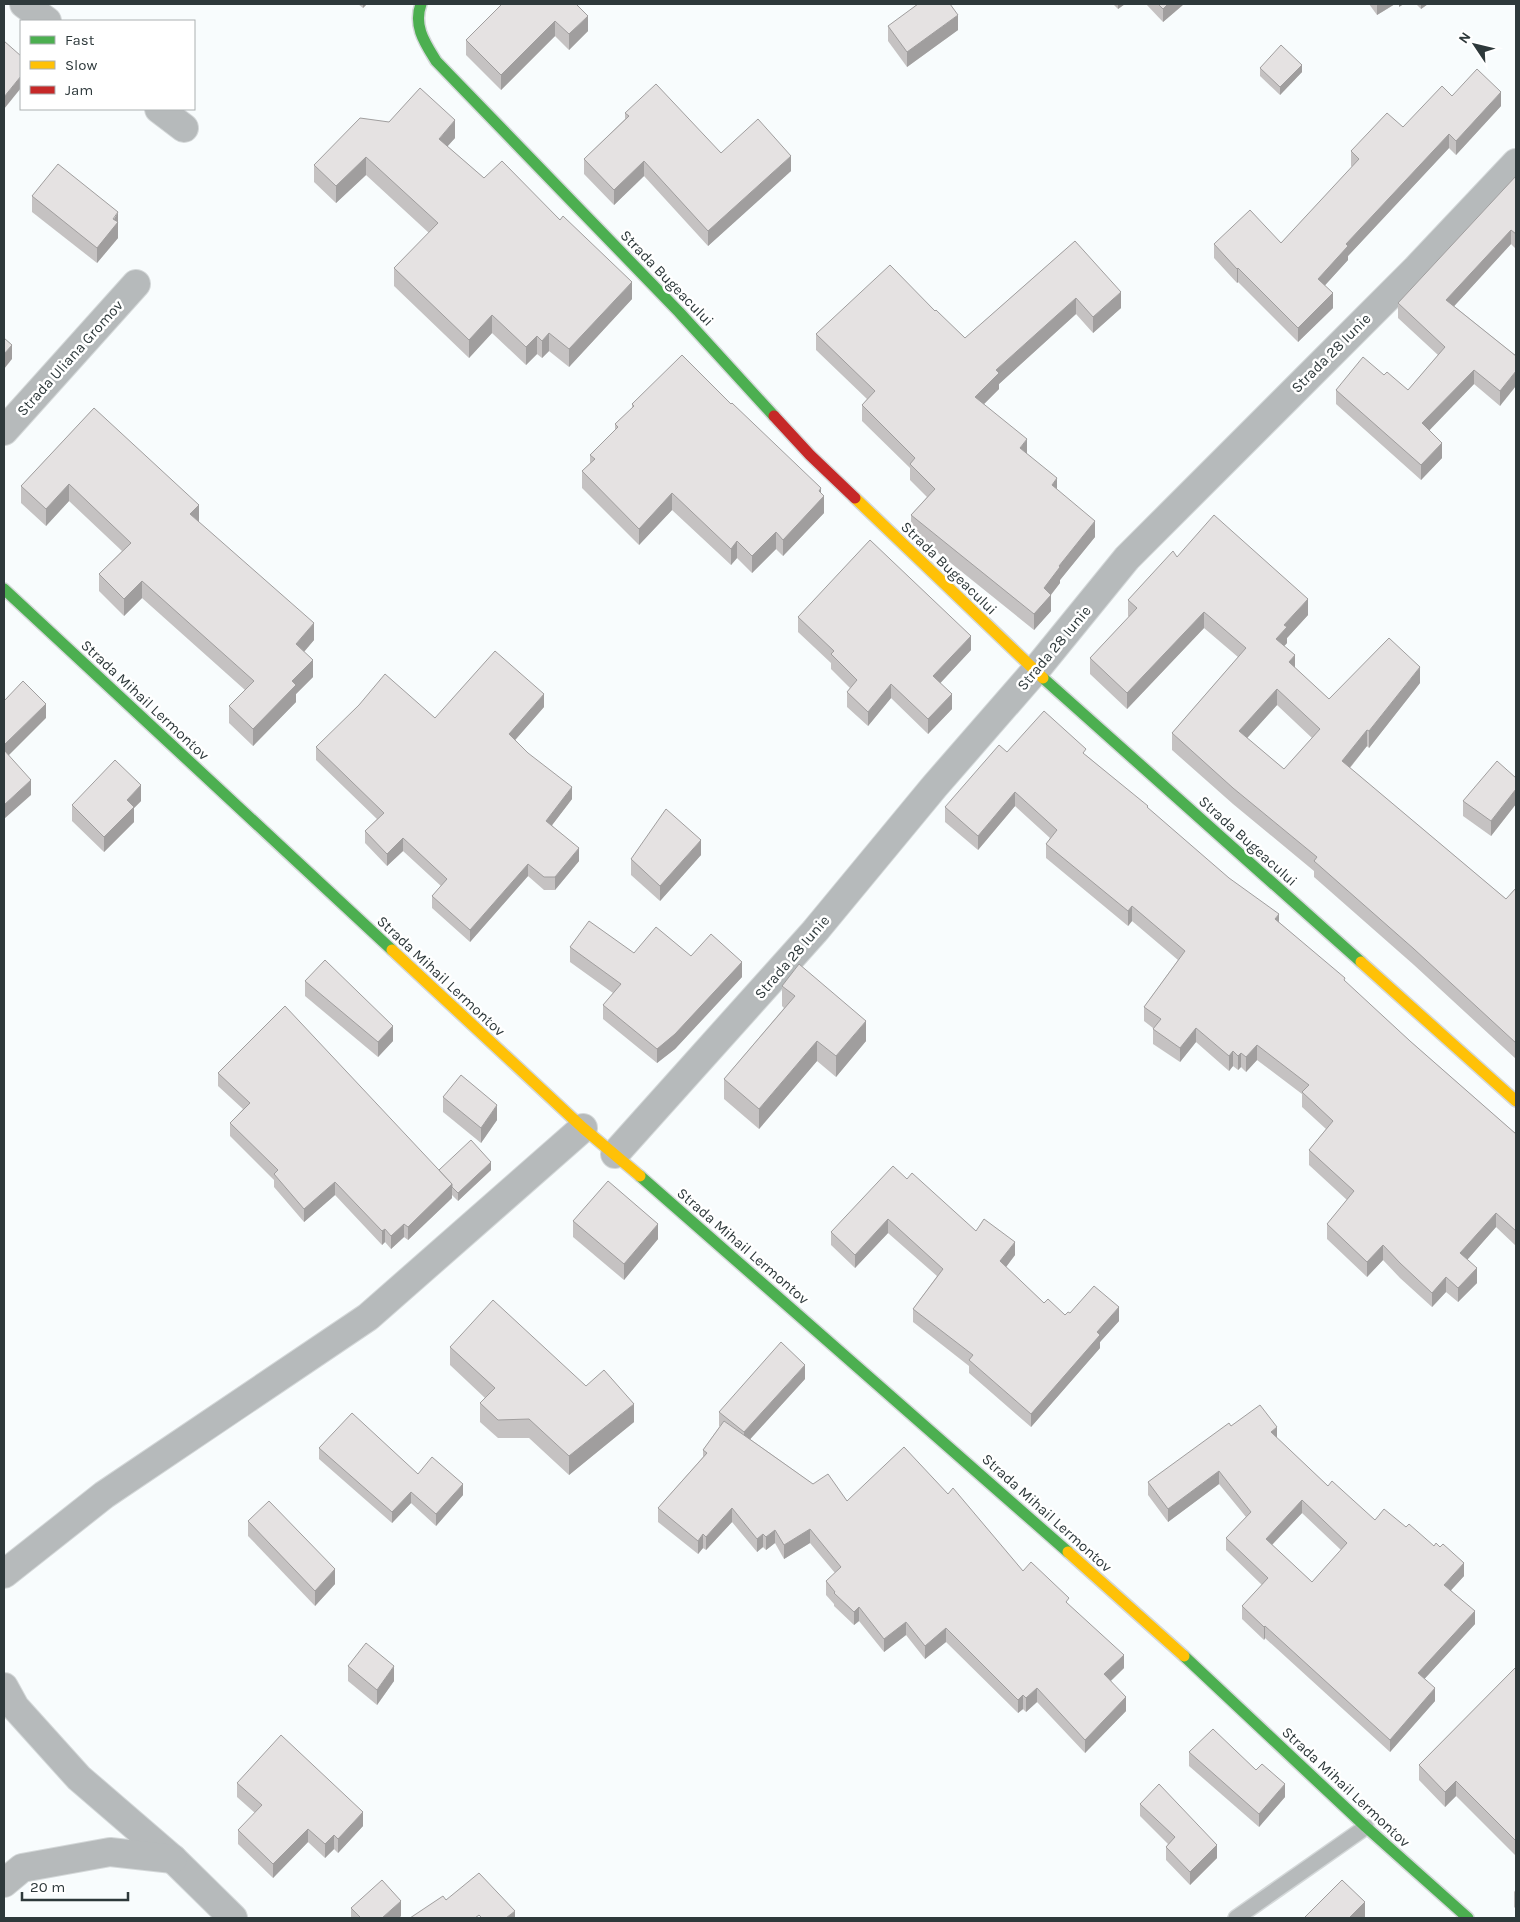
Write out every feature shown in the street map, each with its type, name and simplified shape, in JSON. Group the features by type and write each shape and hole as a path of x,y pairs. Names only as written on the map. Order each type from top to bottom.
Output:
{"street":[{"path":"24,4 46,20"},
{"name":"Strada Bugeacului","path":"420,7 418,31 436,61 679,312 810,455 1035,671 1516,1101"},
{"path":"160,110 184,128"},
{"name":"Strada 28 Iunie","path":"615,1154 815,931 934,787 1035,671 1127,558 1416,269 1516,163"},
{"name":"Strada Uliana Gromov","path":"4,431 136,284"},
{"name":"Strada Mihail Lermontov","path":"4,589 583,1128 979,1472 1194,1664 1366,1827 1468,1918"},
{"path":"4,1574 104,1495 368,1317 583,1128"},
{"path":"4,1687 16,1708 79,1778 173,1859 233,1918"},
{"path":"4,1883 22,1868 110,1852 173,1859"}],"lane":[{"path":"1236,1918 1366,1827"}],"building":[{"path":"502,4 576,4 588,16 569,34 555,21 501,75 466,40"},
{"path":"918,4 950,4 958,15 907,52 888,26"},
{"path":"1158,4 1168,4 1163,9"},
{"path":"4,41 20,55 20,77 4,97"},
{"path":"1281,45 1302,65 1280,87 1260,68"},
{"path":"1477,69 1501,92 1456,141 1449,134 1346,244 1348,246 1318,279 1333,293 1298,328 1214,244 1250,210 1281,243 1359,159 1351,151 1387,113 1403,127 1442,86 1452,96"},
{"path":"656,84 721,153 758,119 791,156 708,231 644,161 614,190 584,159 629,116 625,113"},
{"path":"420,88 455,120 439,139 484,178 502,161 560,220 563,216 632,282 569,349 549,333 542,341 537,336 526,347 492,315 469,340 394,268 438,223 366,157 336,186 314,165 360,118 389,122"},
{"path":"58,164 118,212 113,219 118,222 97,248 32,196"},
{"path":"1516,176 1516,234 1511,230 1446,300 1516,356 1516,371 1500,391 1474,370 1422,423 1442,443 1421,465 1336,390 1363,357 1384,375 1387,372 1408,390 1445,347 1398,303"},
{"path":"1075,241 1121,292 1093,317 1076,298 996,370 999,373 975,397 1027,439 1020,448 1057,478 1052,485 1095,521 1044,588 1051,595 1034,614 911,515 935,489 910,464 915,458 862,405 875,391 816,334 890,265 935,311 965,338"},
{"path":"4,338 12,345 4,354"},
{"path":"682,355 731,404 821,488 819,491 824,496 783,540 776,532 752,556 737,541 731,549 672,493 639,529 582,471 595,459 590,455 618,427 615,424 634,406 632,404"},
{"path":"94,408 199,505 190,514 314,623 296,644 313,660 292,681 296,685 253,729 229,706 254,681 142,581 124,599 99,574 131,543 69,484 46,509 21,486"},
{"path":"1214,515 1308,599 1284,625 1287,627 1276,639 1295,655 1289,662 1329,699 1389,638 1420,667 1369,731 1367,730 1342,761 1506,899 1516,888 1516,1043 1414,949 1314,861 1317,857 1233,788 1172,733 1246,648 1204,612 1127,693 1090,658 1137,608 1128,600 1173,551 1177,557","holes":["1277,689 1320,729 1284,769 1239,731"]},
{"path":"870,540 971,636 933,676 952,694 928,719 891,684 868,712 847,692 857,680 831,654 834,651 798,617"},
{"path":"495,651 544,694 509,734 528,753 572,787 546,821 579,848 555,877 544,877 528,864 470,930 432,896 447,879 403,838 387,854 365,831 384,813 316,747 359,705 385,674 435,718"},
{"path":"23,681 46,704 4,745 4,701"},
{"path":"1044,711 1086,749 1083,753 1148,806 1229,878 1279,914 1275,919 1345,978 1344,980 1410,1041 1516,1134 1516,1231 1496,1213 1460,1253 1477,1268 1458,1288 1446,1277 1432,1293 1383,1245 1367,1262 1327,1224 1354,1191 1309,1150 1333,1121 1302,1092 1309,1085 1257,1045 1246,1057 1241,1053 1238,1056 1233,1051 1229,1056 1196,1028 1180,1048 1153,1029 1161,1019 1144,1007 1185,951 1132,906 1128,911 1046,844 1057,830 1015,792 978,836 945,807 999,745 1007,752"},
{"path":"4,750 31,780 4,805"},
{"path":"115,760 141,785 127,800 134,807 104,837 72,805"},
{"path":"1497,761 1516,778 1516,789 1491,821 1463,801"},
{"path":"666,809 701,840 660,886 631,859"},
{"path":"589,921 634,953 656,927 691,956 711,934 742,962 675,1034 657,1049 603,1005 621,984 570,947"},
{"path":"325,960 393,1026 378,1042 305,981"},
{"path":"799,964 866,1021 836,1056 817,1041 759,1109 724,1079 795,996 782,986"},
{"path":"285,1006 452,1184 408,1227 404,1224 391,1236 385,1229 382,1231 335,1182 304,1209 274,1174 278,1170 230,1123 250,1103 218,1073"},
{"path":"461,1075 497,1105 481,1128 443,1097"},
{"path":"471,1140 491,1162 458,1193 439,1170"},
{"path":"893,1166 907,1179 912,1173 976,1231 984,1219 1015,1242 1000,1261 1044,1303 1048,1299 1065,1315 1068,1312 1070,1313 1094,1286 1119,1307 1097,1332 1100,1335 1031,1414 969,1360 973,1355 913,1309 943,1269 888,1219 855,1255 831,1232"},
{"path":"608,1181 658,1224 624,1264 573,1221"},
{"path":"493,1300 586,1386 604,1370 634,1404 569,1456 529,1419 498,1420 480,1403 495,1388 450,1347"},
{"path":"781,1342 805,1365 744,1432 719,1412"},
{"path":"1260,1405 1277,1427 1271,1432 1328,1486 1332,1481 1375,1520 1384,1509 1406,1527 1409,1524 1434,1546 1436,1543 1440,1547 1443,1544 1464,1563 1444,1585 1475,1611 1418,1673 1435,1688 1390,1740 1242,1606 1268,1578 1226,1538 1251,1512 1219,1471 1168,1509 1148,1482 1229,1423 1231,1426","holes":["1302,1500 1347,1543 1312,1582 1266,1539"]},
{"path":"352,1413 418,1474 432,1457 463,1484 436,1514 411,1492 392,1512 319,1448"},
{"path":"724,1421 813,1484 828,1474 847,1501 904,1447 948,1494 953,1488 1023,1571 1031,1562 1069,1598 1066,1602 1124,1655 1104,1674 1126,1697 1085,1740 1037,1688 1026,1698 1023,1695 1018,1700 946,1628 925,1646 906,1622 884,1639 859,1607 854,1612 834,1593 826,1581 841,1567 810,1529 784,1545 775,1530 766,1537 763,1534 757,1539 732,1508 706,1537 703,1534 698,1541 658,1508 707,1453 703,1450"},
{"path":"269,1501 335,1569 315,1591 248,1521"},
{"path":"366,1643 394,1666 377,1690 348,1666"},
{"path":"1516,1667 1516,1841 1456,1781 1445,1792 1419,1765"},
{"path":"1213,1729 1256,1770 1262,1764 1285,1784 1259,1814 1189,1752"},
{"path":"281,1735 363,1812 338,1839 334,1835 325,1844 308,1829 273,1864 238,1830 262,1805 237,1783"},
{"path":"1159,1784 1217,1845 1190,1872 1166,1847 1175,1837 1140,1804"},
{"path":"479,1873 515,1911 506,1918 482,1918 479,1915 475,1918 410,1918 443,1896 446,1900"},
{"path":"382,1880 401,1901 382,1918 361,1918 351,1908"},
{"path":"1342,1880 1365,1902 1349,1918 1304,1918"}],"traffic: fast":[{"path":"421,4 418,20 419,27 424,41 436,61 679,312 774,416"},
{"path":"4,589 392,950"},
{"path":"1043,678 1361,962"},
{"path":"640,1176 1068,1552"},
{"path":"1184,1656 1366,1827 1468,1918"}],"traffic: slow":[{"path":"855,498 1043,678"},
{"path":"392,950 583,1128 640,1176"},
{"path":"1361,962 1516,1101"},
{"path":"1068,1552 1184,1656"}],"traffic: jam":[{"path":"774,416 810,455 855,498"}]}
